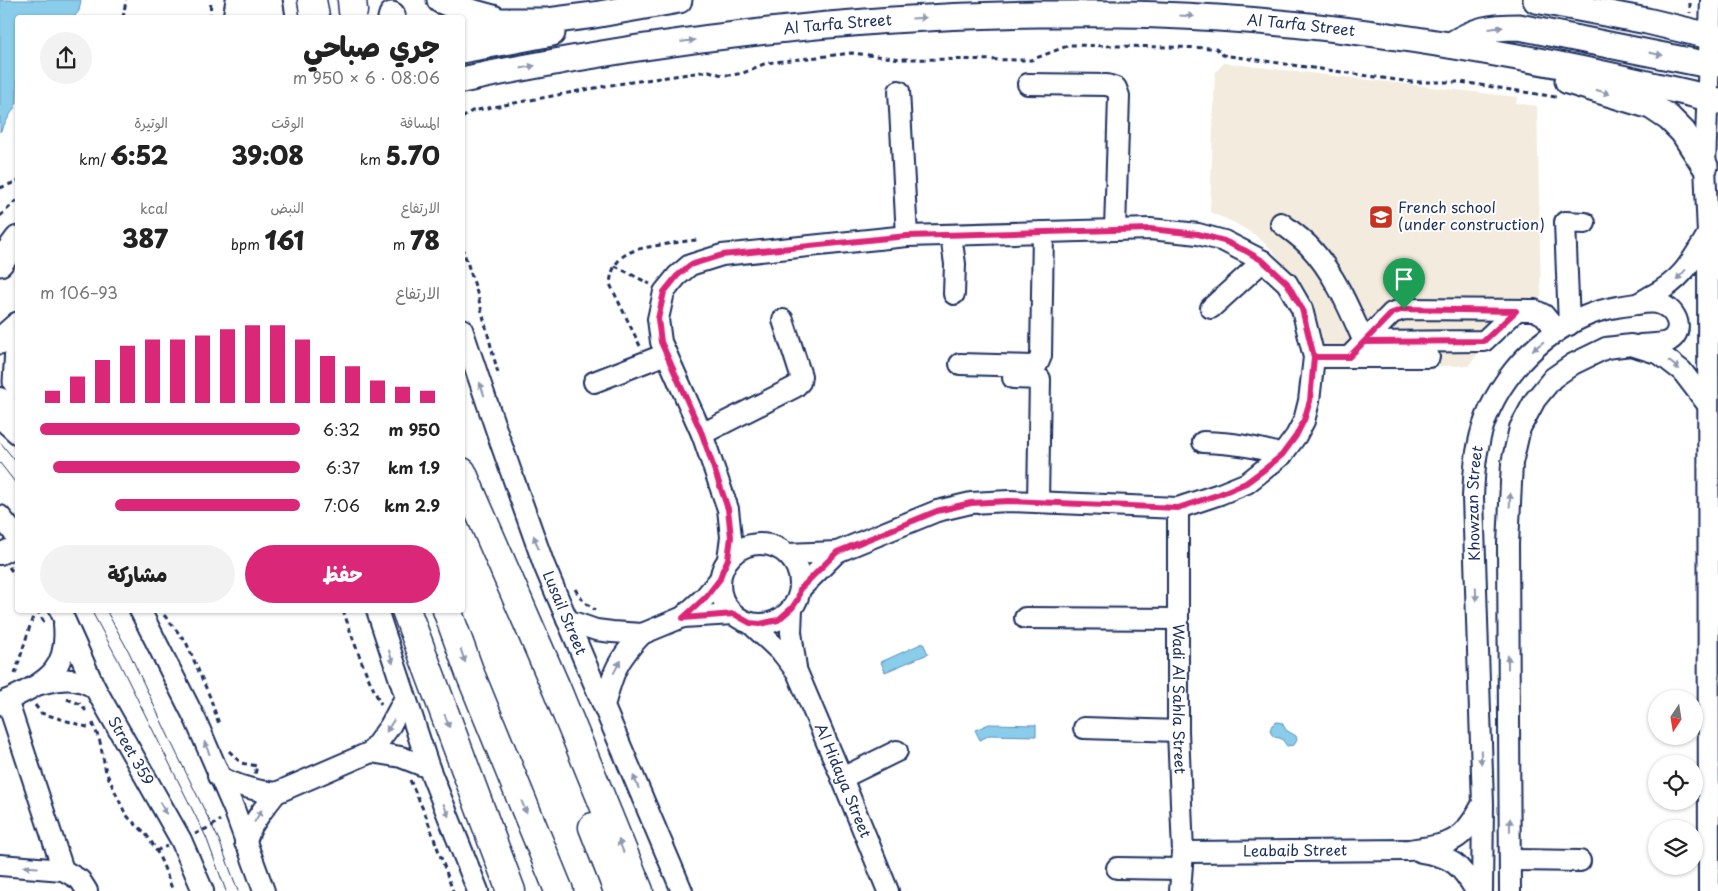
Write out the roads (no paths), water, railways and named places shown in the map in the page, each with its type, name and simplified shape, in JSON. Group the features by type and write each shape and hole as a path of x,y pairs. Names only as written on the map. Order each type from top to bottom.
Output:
{"highway":[{"path":"312,0 315,15"},
{"path":"465,479 557,690 639,891"},
{"path":"465,502 618,891"},
{"path":"407,613 510,891"},
{"path":"448,613 471,676 558,891"}],"main road":[{"path":"236,15 239,0"},
{"path":"269,0 272,15"},
{"path":"440,0 464,10 503,21"},
{"path":"465,26 492,21 548,21 679,0"},
{"path":"1536,0 1582,8 1714,37"},
{"path":"1582,8 1636,0"},
{"path":"465,49 581,27 631,9"},
{"name":"Al Tarfa Street","path":"465,79 634,47 764,31 886,20 982,15 1157,14 1316,27 1451,45 1613,76 1714,81"},
{"path":"1451,45 1478,31 1495,27 1519,27 1714,81"},
{"path":"1545,62 1567,80 1651,106 1683,132 1705,166"},
{"path":"465,98 494,74"},
{"path":"0,263 15,243"},
{"path":"0,341 15,328"}],"street":[{"path":"247,0 250,15"},
{"path":"1710,891 1708,234 1705,166 1714,81 1714,37 1711,0"},
{"path":"1028,84 1107,86 1116,88 1118,96 1116,230"},
{"path":"899,91 907,236"},
{"path":"1563,328 1565,222 1585,223"},
{"path":"1281,223 1308,246 1320,261 1346,301 1364,342"},
{"path":"742,618 726,604 721,592 720,579 728,559 731,537 728,509 702,434 661,342 658,319 664,292 677,276 690,265 722,255 907,236 1150,229 1198,234 1224,241 1263,261 1287,283 1302,309 1314,357 1310,401 1304,420 1296,436 1282,455 1246,483 1178,508 1009,501 971,503 937,511 837,552 787,554"},
{"path":"1038,502 1040,379 960,370 1033,366 1038,363 1041,356 1043,232"},
{"name":"Khowzan Street","path":"1482,891 1483,804 1473,496 1474,470 1478,445 1488,414 1502,386 1533,350 1563,328 1582,318 1615,307 1637,304 1668,287 1683,274 1708,234"},
{"path":"950,235 955,264 954,294"},
{"path":"1211,308 1263,261"},
{"path":"1632,345 1667,343 1674,337 1678,328 1678,319 1673,311 1665,306 1657,303 1637,304"},
{"path":"1349,357 1392,313 1398,310 1537,311 1563,328"},
{"path":"1364,342 1484,341 1516,311"},
{"path":"702,434 796,388 801,376 783,320"},
{"name":"Lusail Street","path":"465,338 544,565 682,891"},
{"name":"Khowzan Street","path":"1510,891 1508,544 1512,463 1520,428 1535,400 1553,378 1573,364 1606,348 1632,345 1660,354 1674,364 1690,380 1708,404"},
{"path":"594,382 666,354"},
{"path":"1314,357 1429,357"},
{"path":"0,398 15,411"},
{"path":"0,418 15,431"},
{"path":"1203,442 1254,446 1282,455"},
{"name":"Wadi Al Sahla Street","path":"1178,508 1178,731 1182,861 1180,891"},
{"path":"728,509 760,544"},
{"path":"0,516 15,534"},
{"path":"683,618 742,618 760,624 778,620 792,608 798,599 800,589 799,573 787,554 770,545 748,545 728,559"},
{"path":"0,554 15,546"},
{"path":"800,589 837,552"},
{"path":"567,620 612,632 642,634 683,618 706,597 720,579"},
{"name":"Al Hidaya Street","path":"792,608 790,632 797,672 888,891"},
{"path":"142,613 196,721 218,776 234,809 264,891"},
{"path":"378,613 429,768 478,891"},
{"path":"41,692 64,654 66,638 56,617"},
{"name":"Street 359","path":"56,617 181,840 203,891"},
{"name":"Al Hidaya Street","path":"742,618 783,654 797,672"},
{"path":"1025,618 1178,620"},
{"path":"604,706 612,676 620,661 642,634"},
{"path":"63,870 6,707 41,692 59,679 76,679 87,682 96,688"},
{"path":"372,752 390,726 405,698"},
{"path":"1084,728 1178,731"},
{"path":"842,778 897,751"},
{"path":"218,776 236,785 253,790 276,792 372,752 401,757 429,768"},
{"path":"245,843 252,826 276,792"},
{"name":"Leabaib Street","path":"1117,868 1182,861 1409,850 1440,846 1460,836 1471,825 1483,804"},
{"name":"Leabaib Street","path":"1409,850 1437,854 1458,865 1476,891"},
{"path":"1510,860 1580,861"},
{"path":"0,865 63,870 80,880 87,891"}],"water":[{"path":"0,0 81,0 79,11 76,15 15,15 15,106 0,132"},
{"path":"923,643 928,654 885,672 881,662"},
{"path":"1277,722 1282,723 1286,730 1296,736 1297,740 1294,745 1287,746 1282,739 1272,735 1270,730 1272,725"},
{"path":"989,724 1036,725 1036,736 990,735 980,740 975,730"}],"tram line":[{"path":"0,442 15,460"},
{"path":"0,463 15,482"},
{"path":"93,613 206,837 226,891"},
{"path":"108,613 129,652 219,840 238,891"}],"place":[{"name":"French school (under construction)","path":"1381,217"}]}
